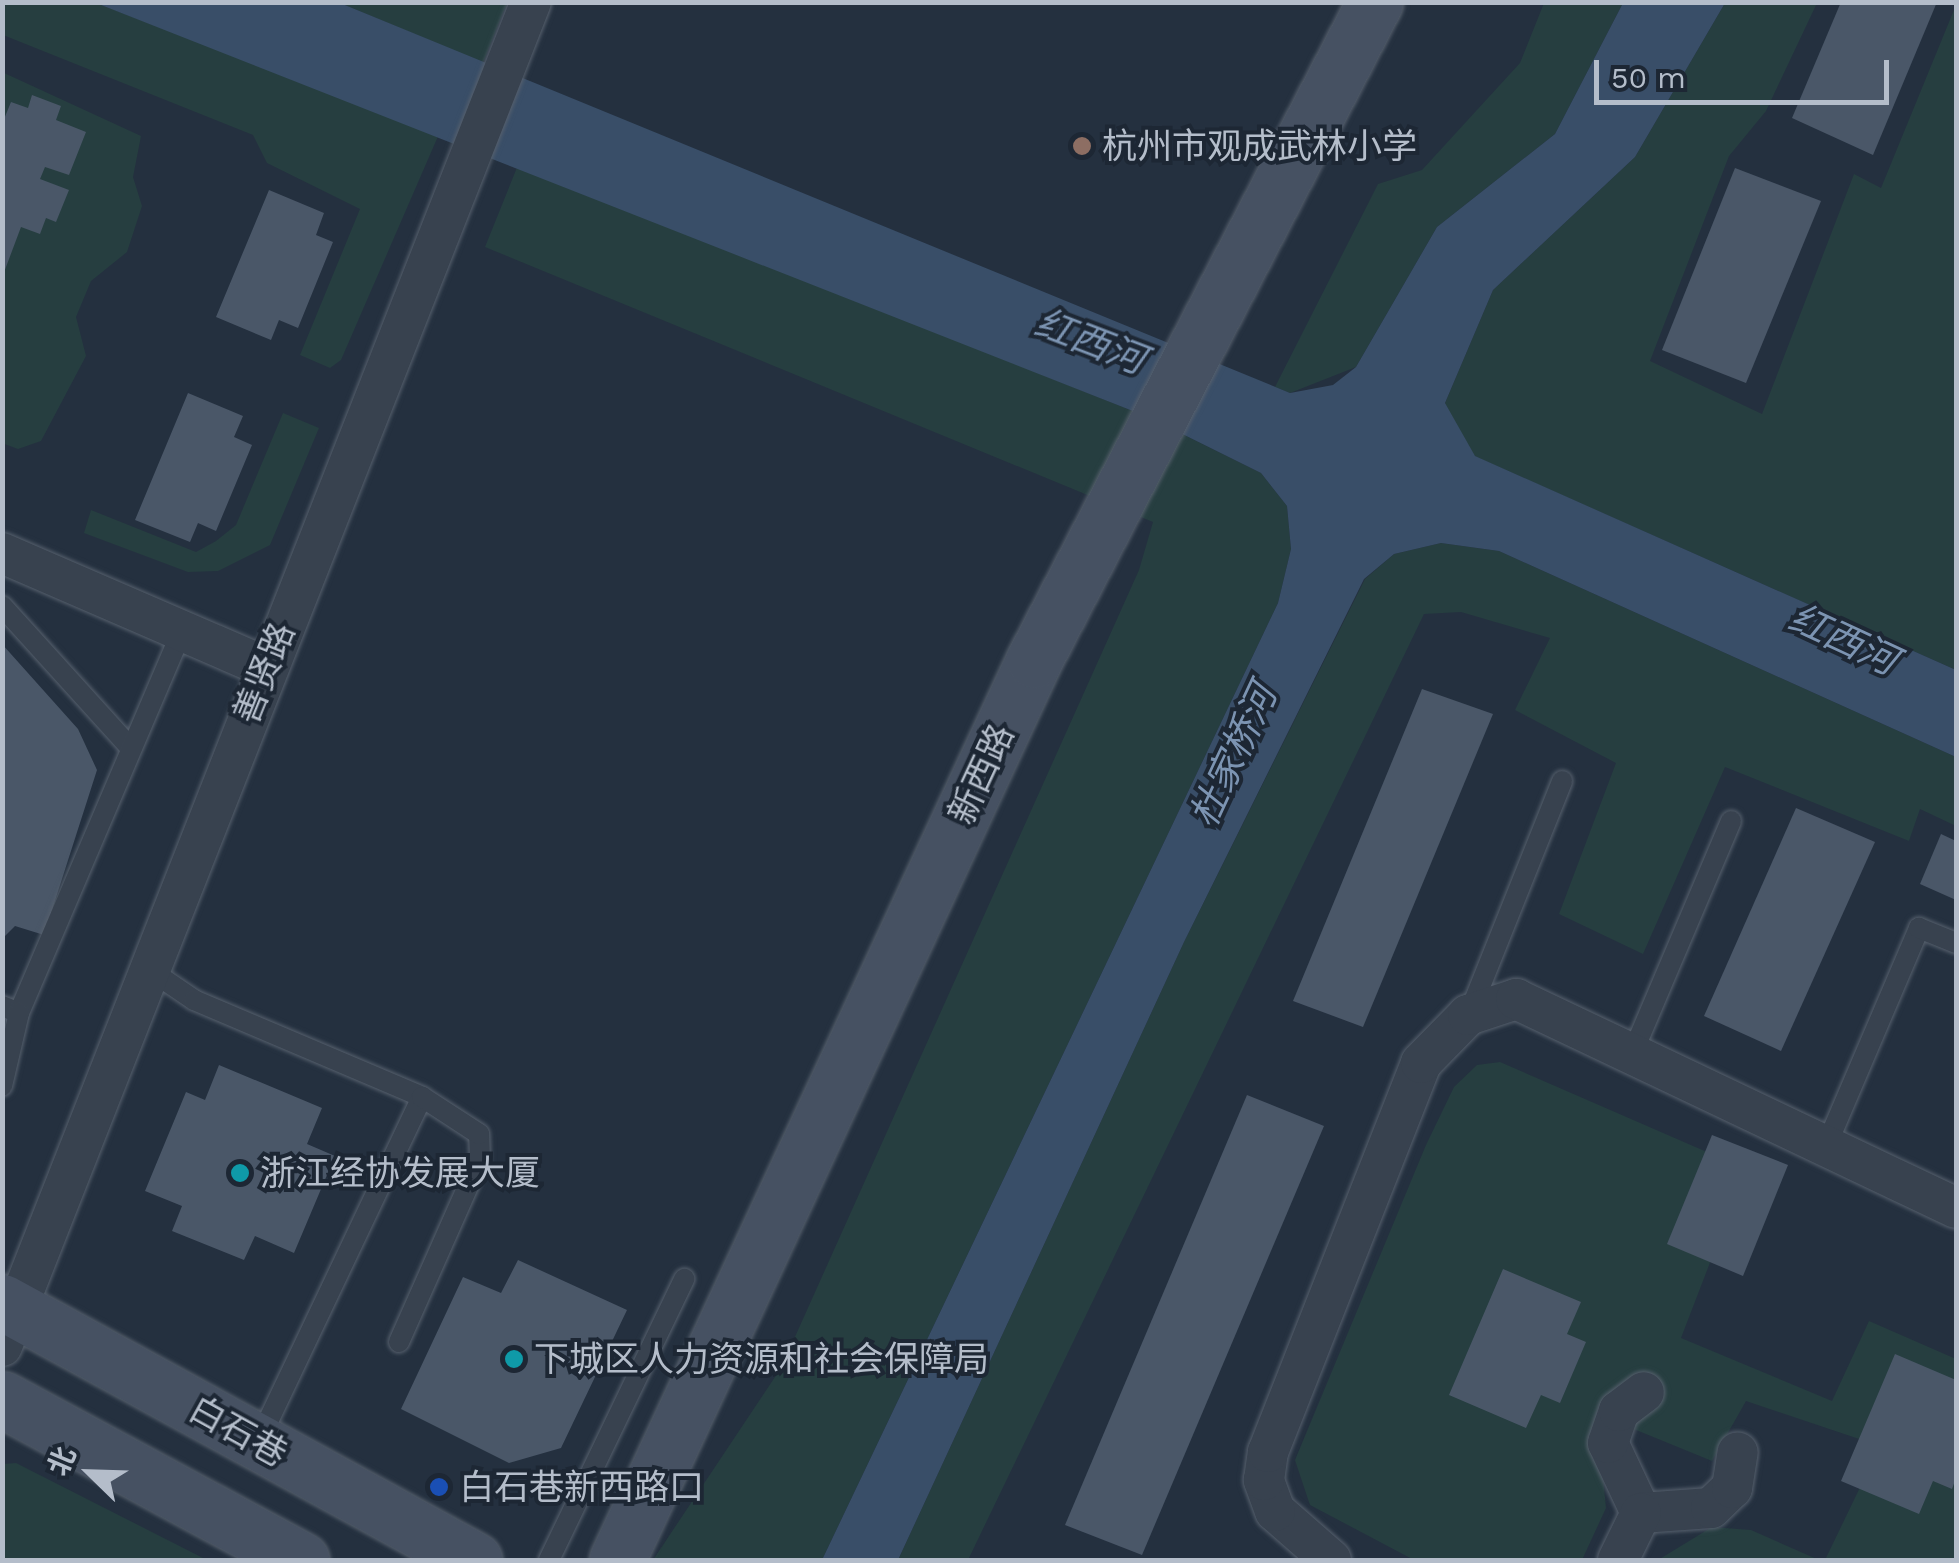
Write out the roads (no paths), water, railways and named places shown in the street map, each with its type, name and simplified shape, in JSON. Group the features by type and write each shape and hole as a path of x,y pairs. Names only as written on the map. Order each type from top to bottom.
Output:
{"street":[{"name":"善贤路","path":"7,1319 531,2"},
{"name":"新西路","path":"617,1560 1146,440 1375,2"},
{"path":"2,553 266,667"},
{"path":"1331,1560 1275,1510 1264,1480 1268,1452 1420,1064 1468,1016 1516,999 1956,1208"},
{"name":"白石巷","path":"7,1319 259,1442 474,1560"},
{"path":"1641,1512 1608,1442 1619,1411 1644,1392"},
{"path":"2,1399 302,1560"},
{"path":"1641,1512 1711,1508 1732,1488 1738,1452"},
{"path":"1618,1560 1641,1512"}],"lane":[{"path":"2,606 130,747"},
{"path":"2,1086 11,1009 182,631"},
{"path":"1468,1016 1562,781"},
{"path":"1633,1052 1731,821"},
{"path":"1828,1144 1919,928 1956,944"},
{"path":"146,967 194,1000 422,1097 479,1134 480,1158 398,1342"},
{"path":"259,1442 422,1097"},
{"path":"548,1560 684,1279"}],"water":[{"path":"96,3 340,3 1290,393 1333,385 1356,367 1437,227 1555,134 1623,3 1725,3 1635,157 1493,290 1445,403 1475,456 1956,670 1956,757 1499,551 1441,543 1394,554 1364,579 1184,942 898,1560 822,1560 1278,603 1291,549 1287,506 1261,473 1148,417"}],"place":[{"name":"杭州市观成武林小学","path":"1082,146"},
{"name":"浙江经协发展大厦","path":"240,1173"},
{"name":"下城区人力资源和社会保障局","path":"514,1359"},
{"name":"白石巷新西路口","path":"439,1487"}],"water label":[{"name":"红西河","path":"1090,342"},
{"name":"红西河","path":"1843,640"},
{"name":"杜家桥河","path":"1234,756"}]}
